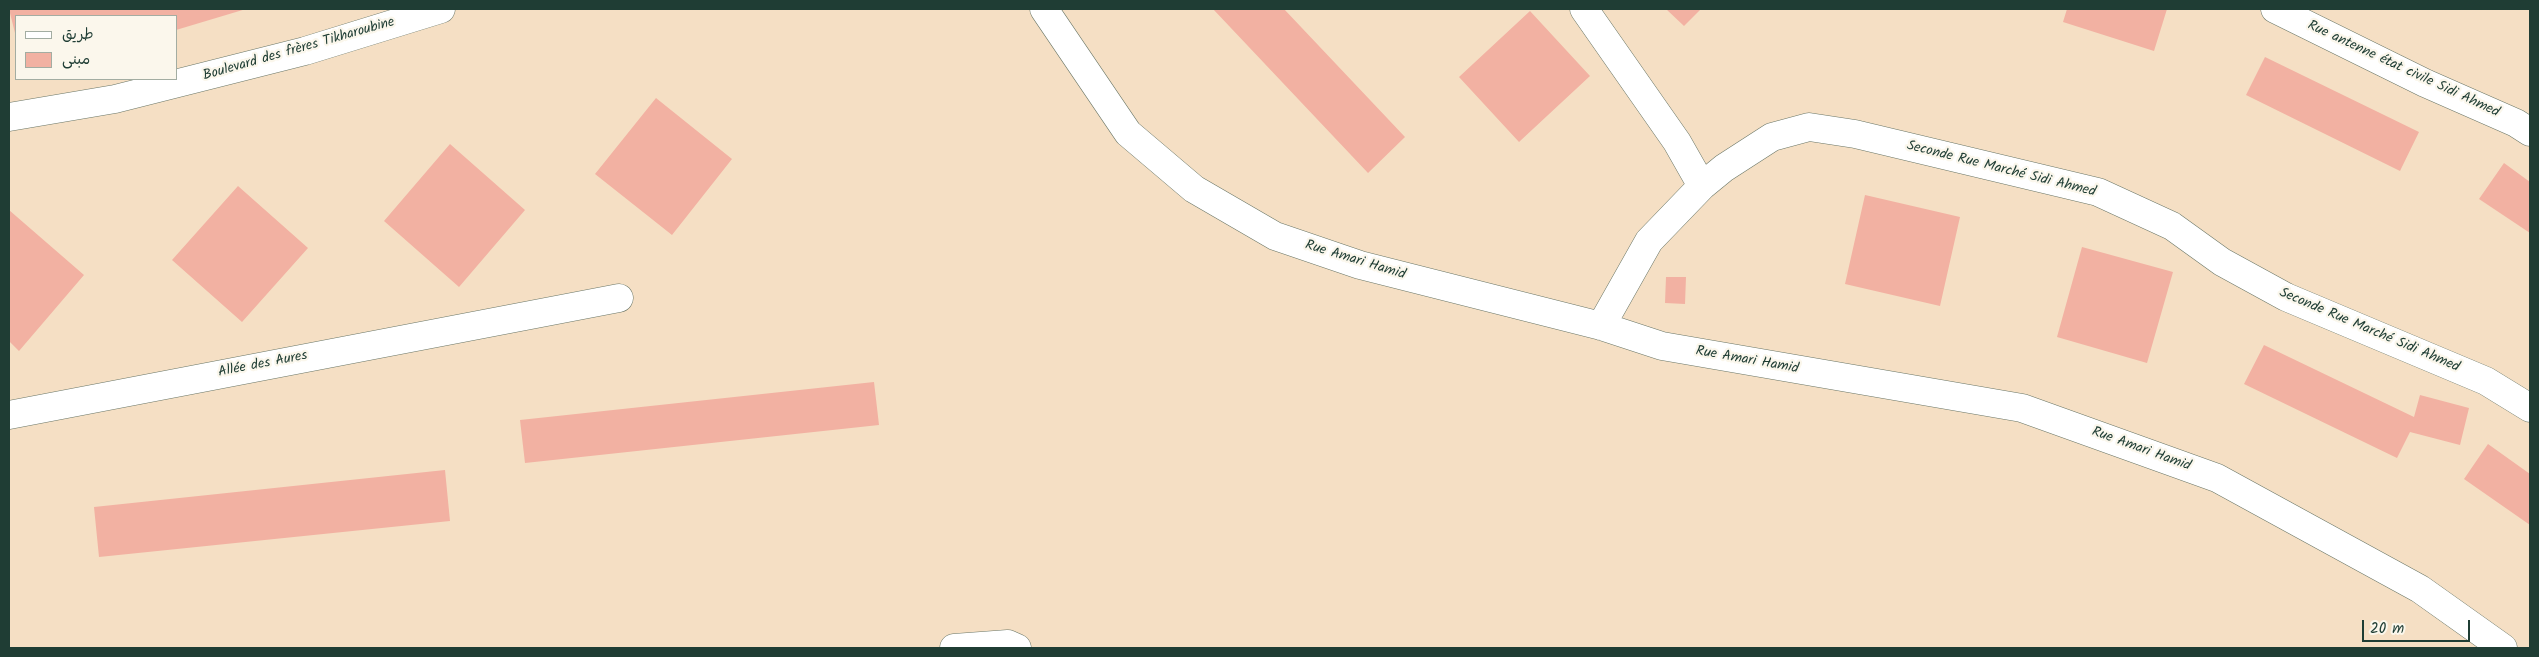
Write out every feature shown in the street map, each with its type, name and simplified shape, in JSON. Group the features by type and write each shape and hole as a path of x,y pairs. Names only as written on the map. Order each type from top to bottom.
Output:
{"street":[{"name":"Boulevard des frères Tikharoubine","path":"9,117 143,92 305,51 441,9"},
{"name":"Rue Amari Hamid","path":"1044,9 1128,133 1194,189 1275,236 1360,265 1601,326 1662,346 2031,411 2218,478 2420,589 2503,648"},
{"path":"1584,9 1677,142 1702,186"},
{"name":"Rue antenne état civile Sidi Ahmed","path":"2275,9 2425,84 2516,123 2530,132"},
{"name":"Seconde Rue Marché Sidi Ahmed","path":"1601,326 1649,241 1702,186 1724,168 1772,137 1809,127 1855,134 2098,192 2172,226 2222,262 2286,297 2486,381 2530,408"},
{"name":"Allée des Aures","path":"9,415 619,298"},
{"path":"954,648 1008,644 1017,648"}],"building":[{"path":"9,9 246,9 178,29 178,15 15,15 15,33"},
{"path":"1213,9 1284,9 1405,137 1368,173"},
{"path":"1666,9 1701,9 1684,26"},
{"path":"2067,9 2167,9 2154,51 2063,22"},
{"path":"1530,11 1590,76 1519,142 1459,77"},
{"path":"2265,57 2419,132 2400,171 2246,95"},
{"path":"656,98 732,159 672,235 595,174"},
{"path":"450,144 525,210 459,287 384,221"},
{"path":"2504,163 2530,182 2530,233 2479,199"},
{"path":"238,186 308,248 242,322 172,260"},
{"path":"1865,195 1960,217 1940,306 1845,284"},
{"path":"9,210 84,275 19,351 9,341"},
{"path":"2082,247 2173,272 2147,363 2057,337"},
{"path":"1666,277 1686,277 1685,304 1665,303"},
{"path":"2264,345 2414,417 2420,395 2469,408 2460,445 2410,432 2397,458 2244,384"},
{"path":"874,382 879,425 525,463 520,420"},
{"path":"2488,444 2530,474 2530,525 2464,479"},
{"path":"445,470 450,521 99,557 94,507"}]}
